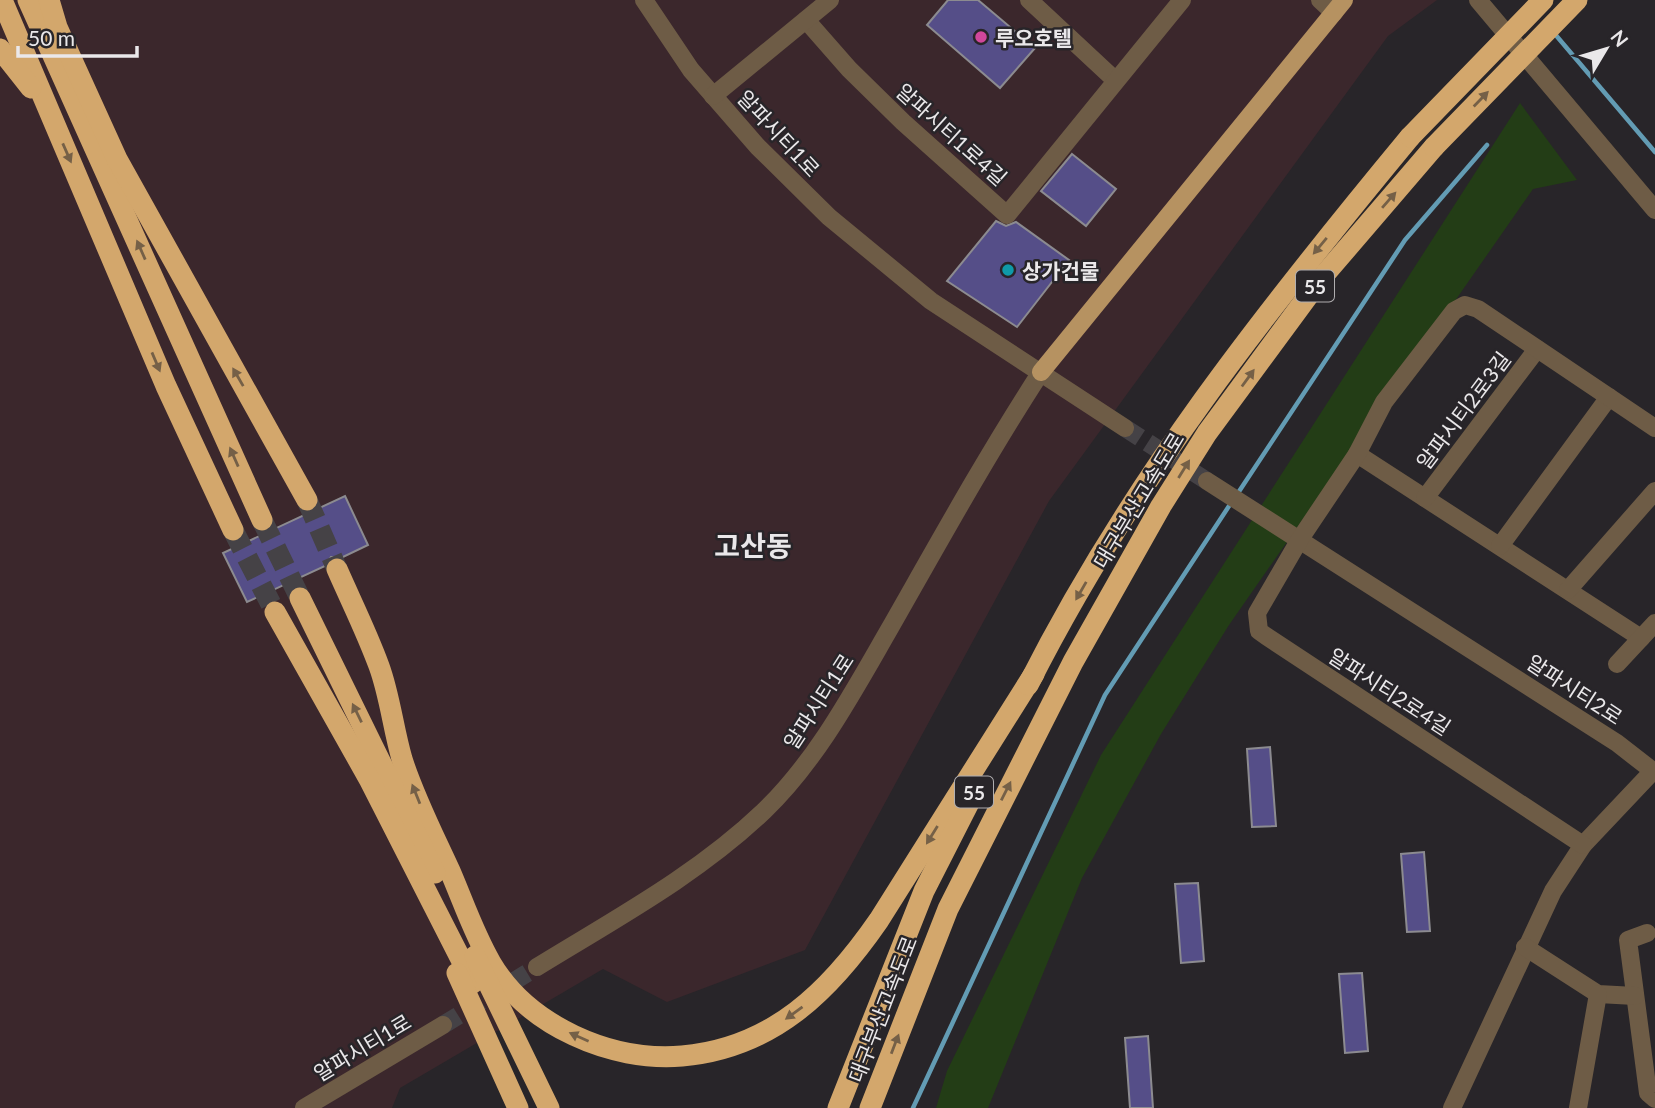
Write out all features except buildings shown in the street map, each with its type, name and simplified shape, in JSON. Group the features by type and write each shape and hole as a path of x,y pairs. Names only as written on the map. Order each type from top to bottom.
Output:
{"highway":[{"path":"2,0 166,386 233,530"},
{"path":"28,0 262,520"},
{"path":"49,0 57,27 117,159 307,500"},
{"name":"대구부산고속도로","path":"838,1108 924,891 1034,674 1153,468 1291,281 1410,137 1543,0"},
{"name":"대구부산고속도로","path":"870,1108 948,909 972,859 1073,662 1161,506 1207,433 1319,281 1434,148 1577,0"},
{"path":"0,49 48,112"},
{"path":"337,569 380,667 429,863"},
{"path":"300,598 429,863 534,1108"},
{"path":"275,612 369,779 429,863"},
{"path":"475,971 516,992 552,1023 599,1046 670,1057 721,1051 744,1044 802,1007 854,957 1034,674"},
{"path":"475,971 518,1108"},
{"path":"475,971 549,1108"}],"main road":[{"name":"알파시티1로","path":"1041,372 1339,6"}],"street":[{"name":"알파시티1로","path":"537,967 712,856 765,809 801,769 849,699 1041,372 931,302 829,217 758,147 713,96 691,70 644,0"},
{"path":"713,96 830,0"},
{"path":"1029,0 1115,80"},
{"name":"알파시티1로4길","path":"806,20 903,122 1007,215 1182,0"},
{"path":"1320,0 1339,6"},
{"path":"1478,0 1655,210"},
{"name":"알파시티2로3길","path":"1300,539 1357,454 1384,402 1454,310 1465,305 1478,309 1655,428"},
{"name":"알파시티2로3길","path":"1425,498 1537,349"},
{"path":"1041,372 1125,428"},
{"path":"1500,546 1609,397"},
{"name":"알파시티2로3길","path":"1357,454 1642,638"},
{"name":"알파시티2로","path":"1207,481 1617,743 1654,771 1583,845 1553,891 1452,1108"},
{"path":"1568,590 1655,491"},
{"name":"알파시티2로4길","path":"1300,539 1257,613 1259,631 1583,845"},
{"path":"1617,664 1655,623"},
{"path":"1647,933 1628,940 1648,1093 1655,1099"},
{"path":"1525,947 1598,994 1635,996"},
{"path":"1578,1108 1598,994"},
{"name":"알파시티1로","path":"304,1108 331,1101 443,1025"}],"shaded area":[{"path":"0,0 1437,0 1388,36 1049,501 805,950 667,1002 603,969 400,1088 392,1108 0,1108"}],"green space":[{"path":"1520,103 1577,180 1533,189 1229,625 1161,734 1082,878 988,1108 936,1108 947,1071 1101,755"}],"waterway":[{"path":"1554,33 1655,152"},
{"path":"1236,496 1405,240 1487,145"},
{"path":"913,1108 1105,695 1231,503"}],"tunnel":[{"path":"1125,428 1207,481"},
{"path":"307,500 337,569"},
{"path":"262,520 300,598"},
{"path":"233,530 275,612"},
{"path":"443,1025 537,967"}],"place":[{"name":"루오호텔","path":"981,37"},
{"name":"상가건물","path":"1008,270"}],"district":[{"name":"고산동","path":"753,545"}]}
